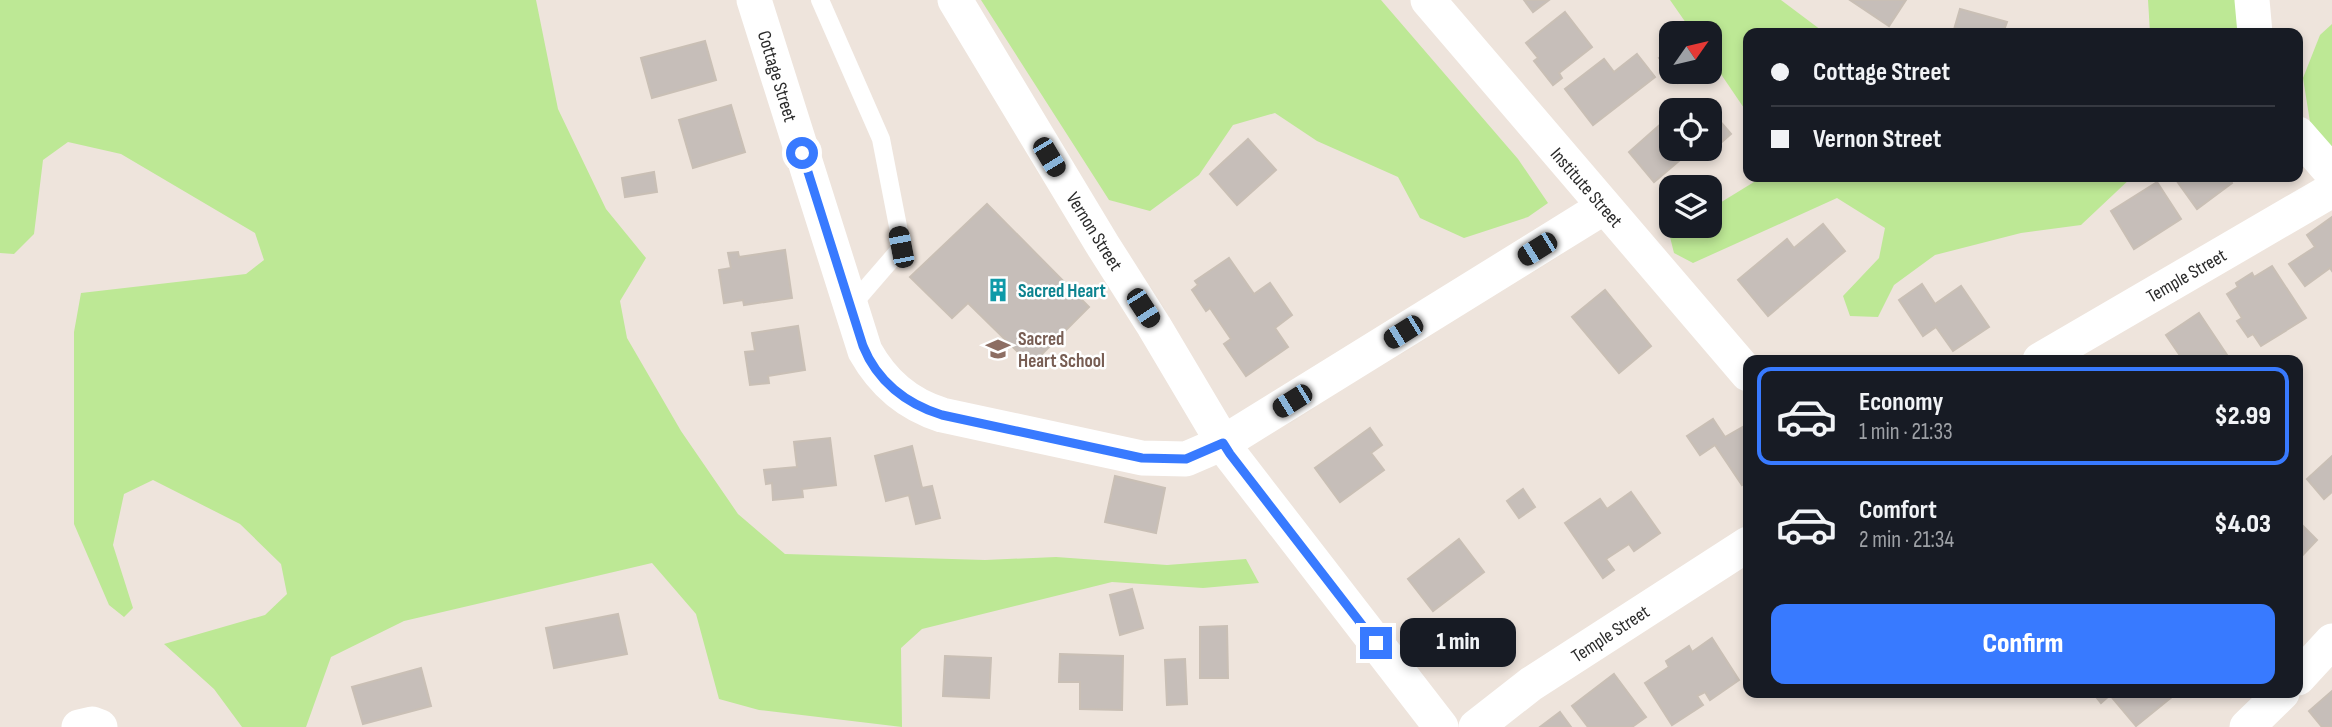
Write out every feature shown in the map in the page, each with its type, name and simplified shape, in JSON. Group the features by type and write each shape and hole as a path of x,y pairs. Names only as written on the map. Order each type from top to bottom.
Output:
{"street":[{"name":"Cottage Street","path":"754,0 863,346 877,371 900,395 925,410 1142,458 1186,459 1223,443 1604,207"},
{"name":"Vernon Street","path":"955,0 1230,454 1441,727"},
{"name":"Institute Street","path":"1428,0 1743,368"},
{"path":"2252,0 2255,28"},
{"path":"2303,140 2332,173"},
{"name":"Temple Street","path":"2049,355 2332,190"},
{"name":"Temple Street","path":"1476,727 1531,684 1743,547"},
{"path":"2303,673 2332,641"},
{"path":"2247,727 2277,698"},
{"path":"79,727 92,724 100,727"}],"lane":[{"path":"820,0 881,139 901,247 850,306"}],"green space":[{"path":"0,0 536,0 558,109 606,209 646,258 620,301 627,338 681,431 738,514 785,554 985,560 1056,557 1167,565 1246,559 1259,583 1203,588 1112,582 922,629 901,648 902,727 759,710 719,699 696,614 652,563 404,621 331,657 306,727 242,727 214,689 164,644 265,615 287,594 281,564 240,524 153,480 124,494 113,545 133,608 124,617 109,605 74,524 74,332 81,293 246,274 264,260 255,233 121,154 68,142 43,160 34,234 14,254 0,253"},
{"path":"981,0 1381,0 1518,159 1548,203 1528,217 1464,238 1420,218 1398,177 1317,141 1275,113 1233,125 1199,175 1150,211 1109,200"},
{"path":"1670,0 1781,0 1818,28 1743,28 1743,107 1722,76 1722,21 1685,21"},
{"path":"2148,0 2239,0 2244,28 2150,28"},
{"path":"2332,24 2332,148 2310,122 2303,78 2320,35"},
{"path":"1754,182 2127,182 2081,225 2021,233 1935,255 1894,285 1878,317 1850,316 1843,296 1879,258 1885,228 1837,198 1693,263 1674,253 1670,238 1722,238 1722,202"}],"building":[{"path":"1524,0 1549,0 1533,12"},
{"path":"1850,0 1906,0 1889,26"},
{"path":"1960,9 2007,22 2005,28 1954,28"},
{"path":"1565,12 1592,47 1559,73 1562,78 1553,85 1534,61 1538,58 1526,43"},
{"path":"705,41 716,80 652,98 641,58"},
{"path":"1637,54 1655,77 1593,125 1565,89 1604,59 1614,72"},
{"path":"731,105 745,152 693,168 679,120"},
{"path":"1722,124 1731,134 1722,142"},
{"path":"1659,126 1659,161 1679,161 1659,175 1654,182 1629,152"},
{"path":"1248,139 1276,170 1237,205 1210,174"},
{"path":"654,172 657,192 625,197 622,178"},
{"path":"2157,182 2181,219 2134,249 2111,211"},
{"path":"2178,182 2231,182 2232,183 2197,209"},
{"name":"Sacred Heart","path":"987,204 1089,307 1031,365 968,303 952,318 910,277"},
{"path":"2332,217 2332,271 2330,268 2305,286 2289,264 2315,247 2307,235"},
{"path":"1823,224 1845,251 1768,316 1738,280 1787,239 1794,248"},
{"path":"785,250 792,298 744,305 743,300 724,303 719,270 731,268 728,253 738,252 739,257"},
{"path":"1229,258 1254,294 1270,283 1292,315 1275,328 1288,347 1246,376 1224,344 1231,339 1210,308 1206,311 1192,290 1198,285 1195,281"},
{"path":"2272,266 2306,318 2261,346 2253,334 2248,337 2237,321 2242,318 2227,294 2238,287 2236,283 2252,273 2254,277"},
{"path":"1922,284 1935,304 1961,286 1989,327 1953,351 1936,327 1923,336 1899,300"},
{"path":"1605,290 1651,346 1619,373 1572,317"},
{"path":"2199,313 2227,355 2180,355 2166,335"},
{"path":"798,326 805,370 768,376 769,383 750,385 745,352 755,351 752,333"},
{"path":"1713,419 1725,437 1743,427 1743,484 1715,445 1700,455 1687,436"},
{"path":"1370,428 1382,445 1371,453 1384,470 1340,502 1315,468"},
{"path":"830,438 836,485 802,489 803,497 773,500 772,483 766,484 764,470 797,467 794,442"},
{"path":"912,446 922,488 932,486 940,518 916,524 909,495 886,501 875,456"},
{"path":"2332,456 2332,492 2324,499 2307,479"},
{"path":"1115,476 1165,488 1156,533 1105,522"},
{"path":"1523,489 1535,507 1519,518 1507,501"},
{"path":"1631,492 1660,533 1634,551 1629,544 1606,559 1614,570 1603,578 1565,523 1600,499 1607,509"},
{"path":"2303,526 2317,540 2303,555"},
{"path":"1459,539 1484,572 1433,611 1408,579"},
{"path":"1132,589 1143,628 1120,635 1110,595"},
{"path":"618,614 627,654 554,668 546,628"},
{"path":"1227,626 1228,678 1200,678 1200,627"},
{"path":"1712,638 1739,680 1710,700 1705,692 1697,696 1703,705 1672,725 1645,683 1669,667 1666,661 1689,646 1692,652"},
{"path":"1060,654 1123,656 1122,710 1080,709 1080,682 1059,682"},
{"path":"945,656 991,658 989,698 943,696"},
{"path":"1185,659 1187,704 1167,705 1165,660"},
{"path":"421,668 431,706 363,724 352,687"},
{"path":"1614,674 1646,717 1632,727 1588,727 1572,706"},
{"path":"2332,691 2332,727 2322,727 2309,711"},
{"path":"2113,698 2171,698 2136,726"},
{"path":"1560,712 1571,727 1540,727"}],"place":[{"name":"Sacred Heart","path":"998,290"},
{"name":"Sacred Heart School","path":"998,349"}],"route":[{"path":"802,153 863,346 877,371 900,395 925,410 942,415 1142,458 1186,459 1223,443 1376,643"}]}
